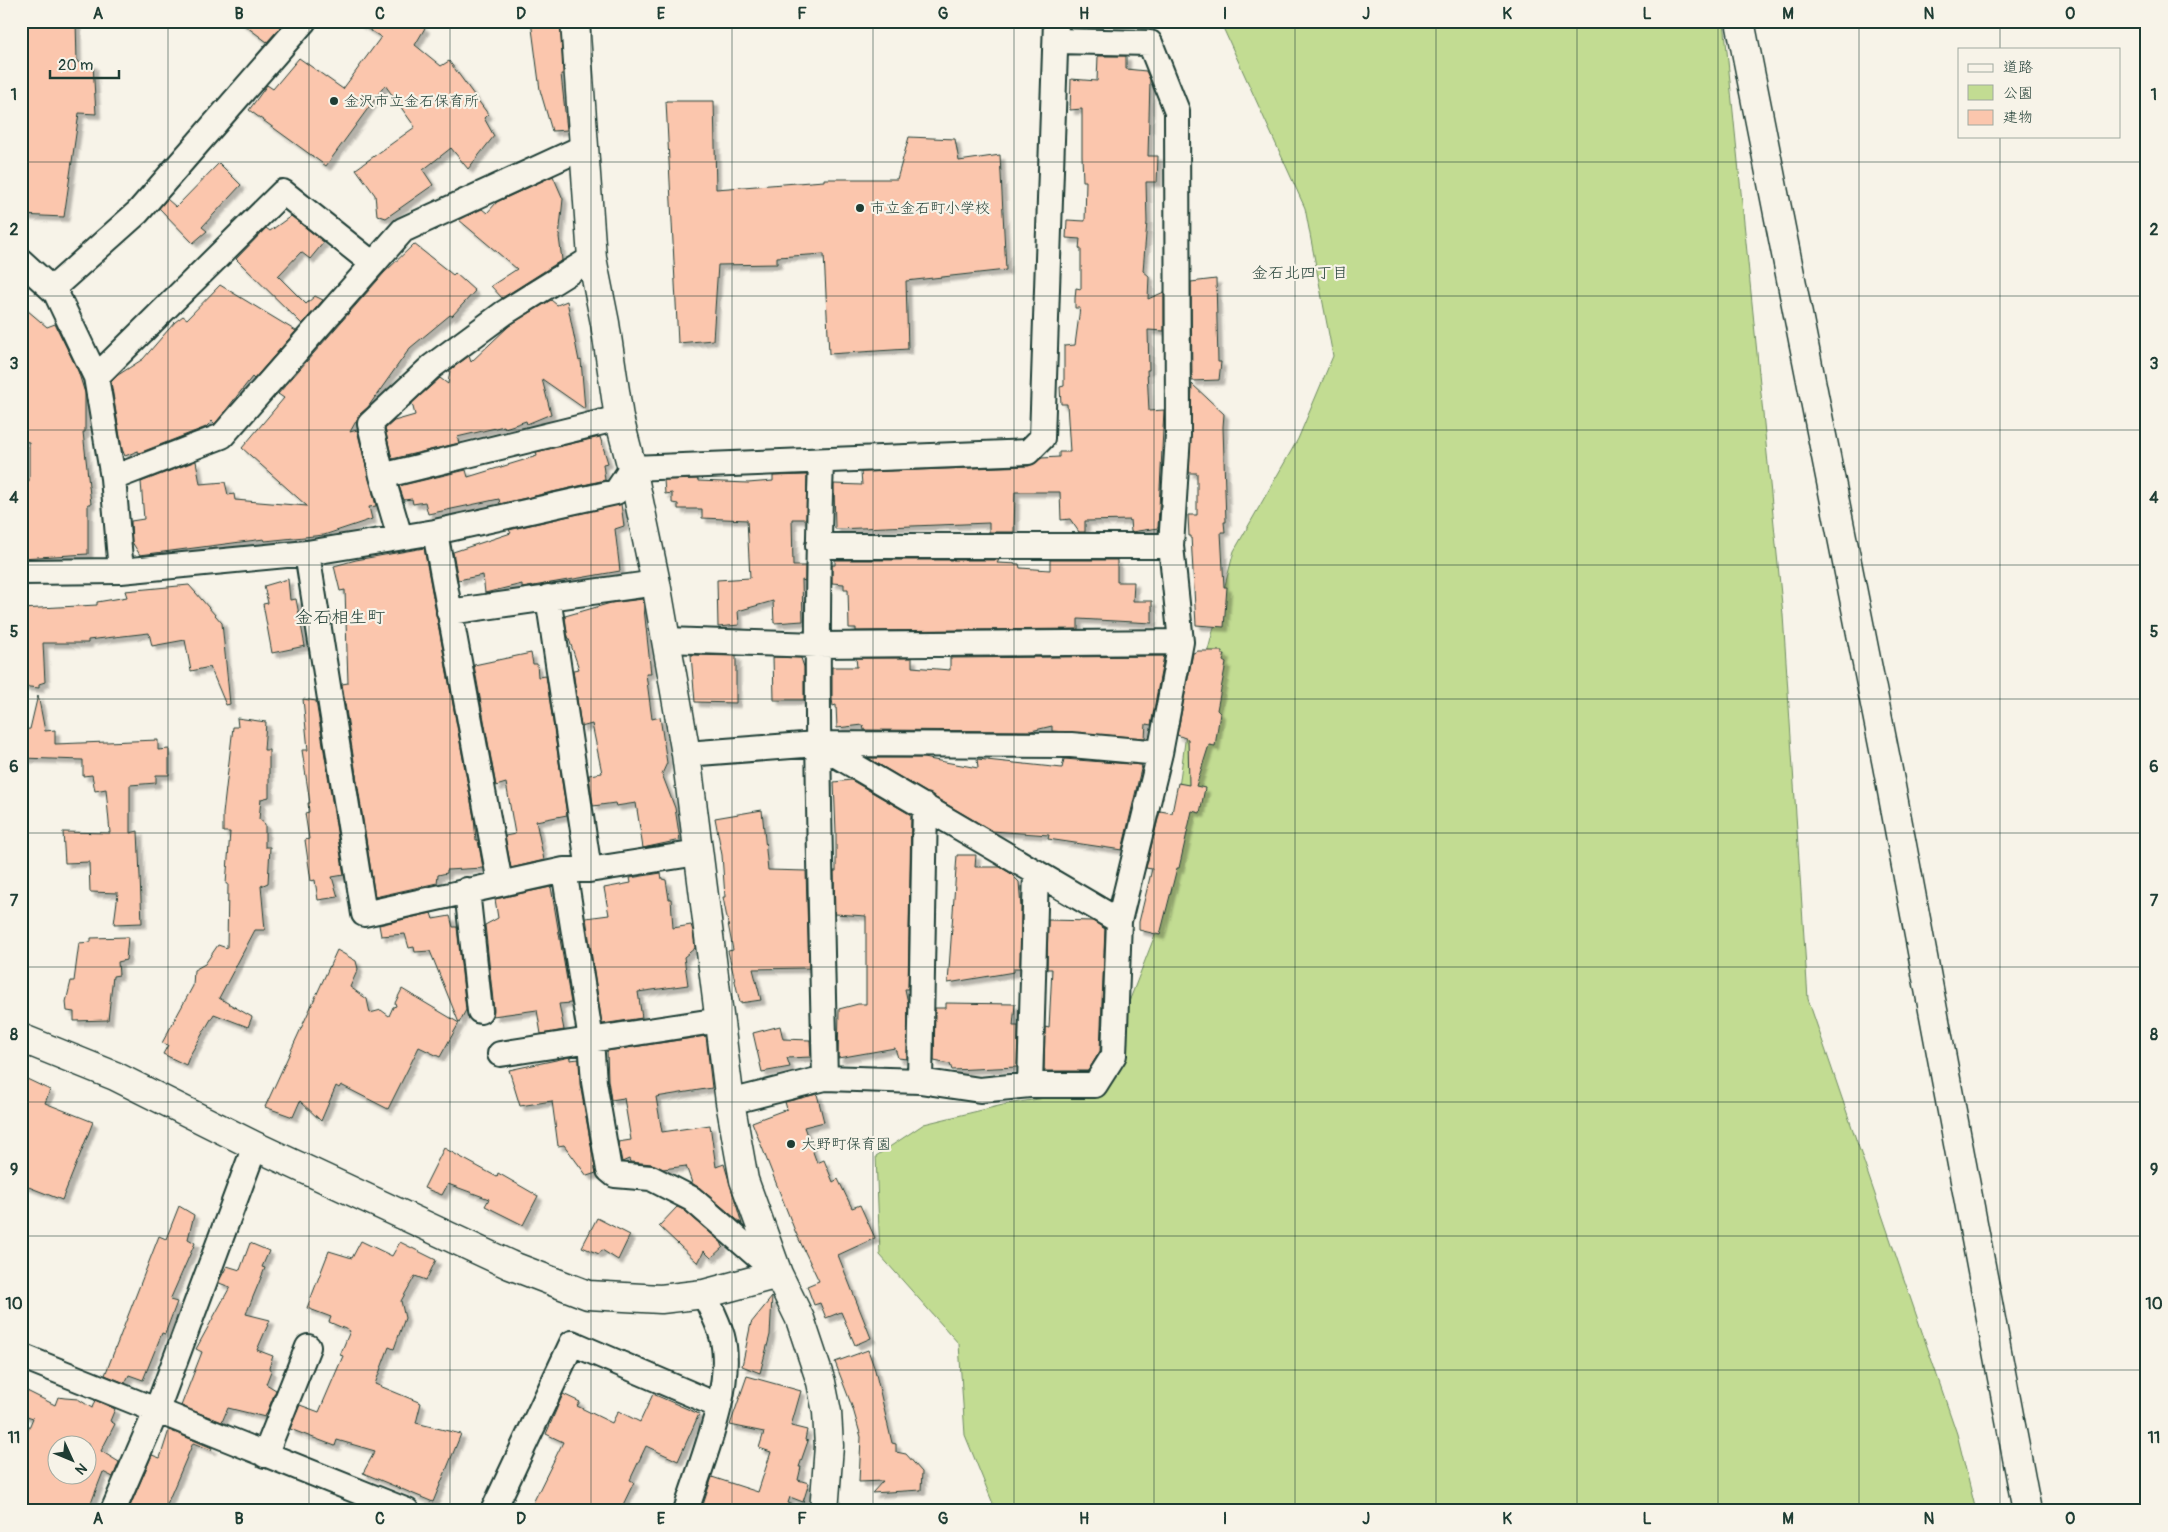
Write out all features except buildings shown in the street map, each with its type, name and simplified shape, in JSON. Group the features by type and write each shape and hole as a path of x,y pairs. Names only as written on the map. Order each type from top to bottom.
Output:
{"street":[{"path":"52,289 138,212 304,21"},
{"path":"575,21 592,258 605,323 619,418 632,468 656,583 686,754 730,1102 744,1180 778,1274 800,1319 821,1382 827,1412 829,1446 824,1511"},
{"path":"1740,21 1885,755 2027,1511"},
{"path":"632,468 1028,452 1042,438 1056,31 1150,43 1177,111 1178,435 1171,546 1181,642 1160,753 1119,921 1114,1055 1095,1085 1030,1084 980,1090 920,1081 825,1078 730,1102"},
{"path":"113,478 222,436 403,230 584,147"},
{"path":"96,376 283,192 373,264"},
{"path":"400,537 382,476 370,424 431,367 504,313 592,258"},
{"path":"21,261 56,293 96,376 113,478 121,571"},
{"path":"382,476 619,418"},
{"path":"821,461 818,546 817,744 825,1078"},
{"path":"21,572 121,571 306,553 435,532 616,492 632,468"},
{"path":"435,532 500,883"},
{"path":"818,546 1171,546"},
{"path":"306,553 364,914 564,870 589,870 698,854"},
{"path":"449,612 656,583"},
{"path":"548,597 589,870"},
{"path":"666,640 817,645 1181,642"},
{"path":"817,744 1119,921"},
{"path":"686,754 817,744 1071,744 1160,753"},
{"path":"920,1081 925,806"},
{"path":"564,870 591,1040 594,1082 609,1170 615,1175 651,1178 692,1199 778,1274"},
{"path":"1030,1084 1036,872"},
{"path":"467,890 480,1011"},
{"path":"500,1054 720,1020"},
{"path":"21,1038 115,1076 256,1146 510,1264 588,1296 661,1299 704,1294 778,1274"},
{"path":"113,1511 156,1412 256,1146"},
{"path":"686,1511 719,1406 724,1362 722,1336 704,1294"},
{"path":"493,1511 572,1344 719,1406"},
{"path":"265,1455 308,1348"},
{"path":"22,1359 407,1511"}],"green space":[{"path":"1220,21 1724,21 1783,615 1808,999 1957,1434 1976,1511 996,1511 965,1435 959,1344 880,1255 876,1156 924,1124 1007,1104 1083,1092 1111,1048 1162,917 1186,734 1234,551 1298,439 1333,356 1305,208"}],"place":[{"name":"金沢市立金石保育所","path":"334,101"},
{"name":"市立金石町小学校","path":"860,208"},
{"name":"大野町保育園","path":"791,1144"}],"district":[{"name":"金石北四丁目","path":"1300,273"},
{"name":"金石相生町","path":"340,617"}]}
